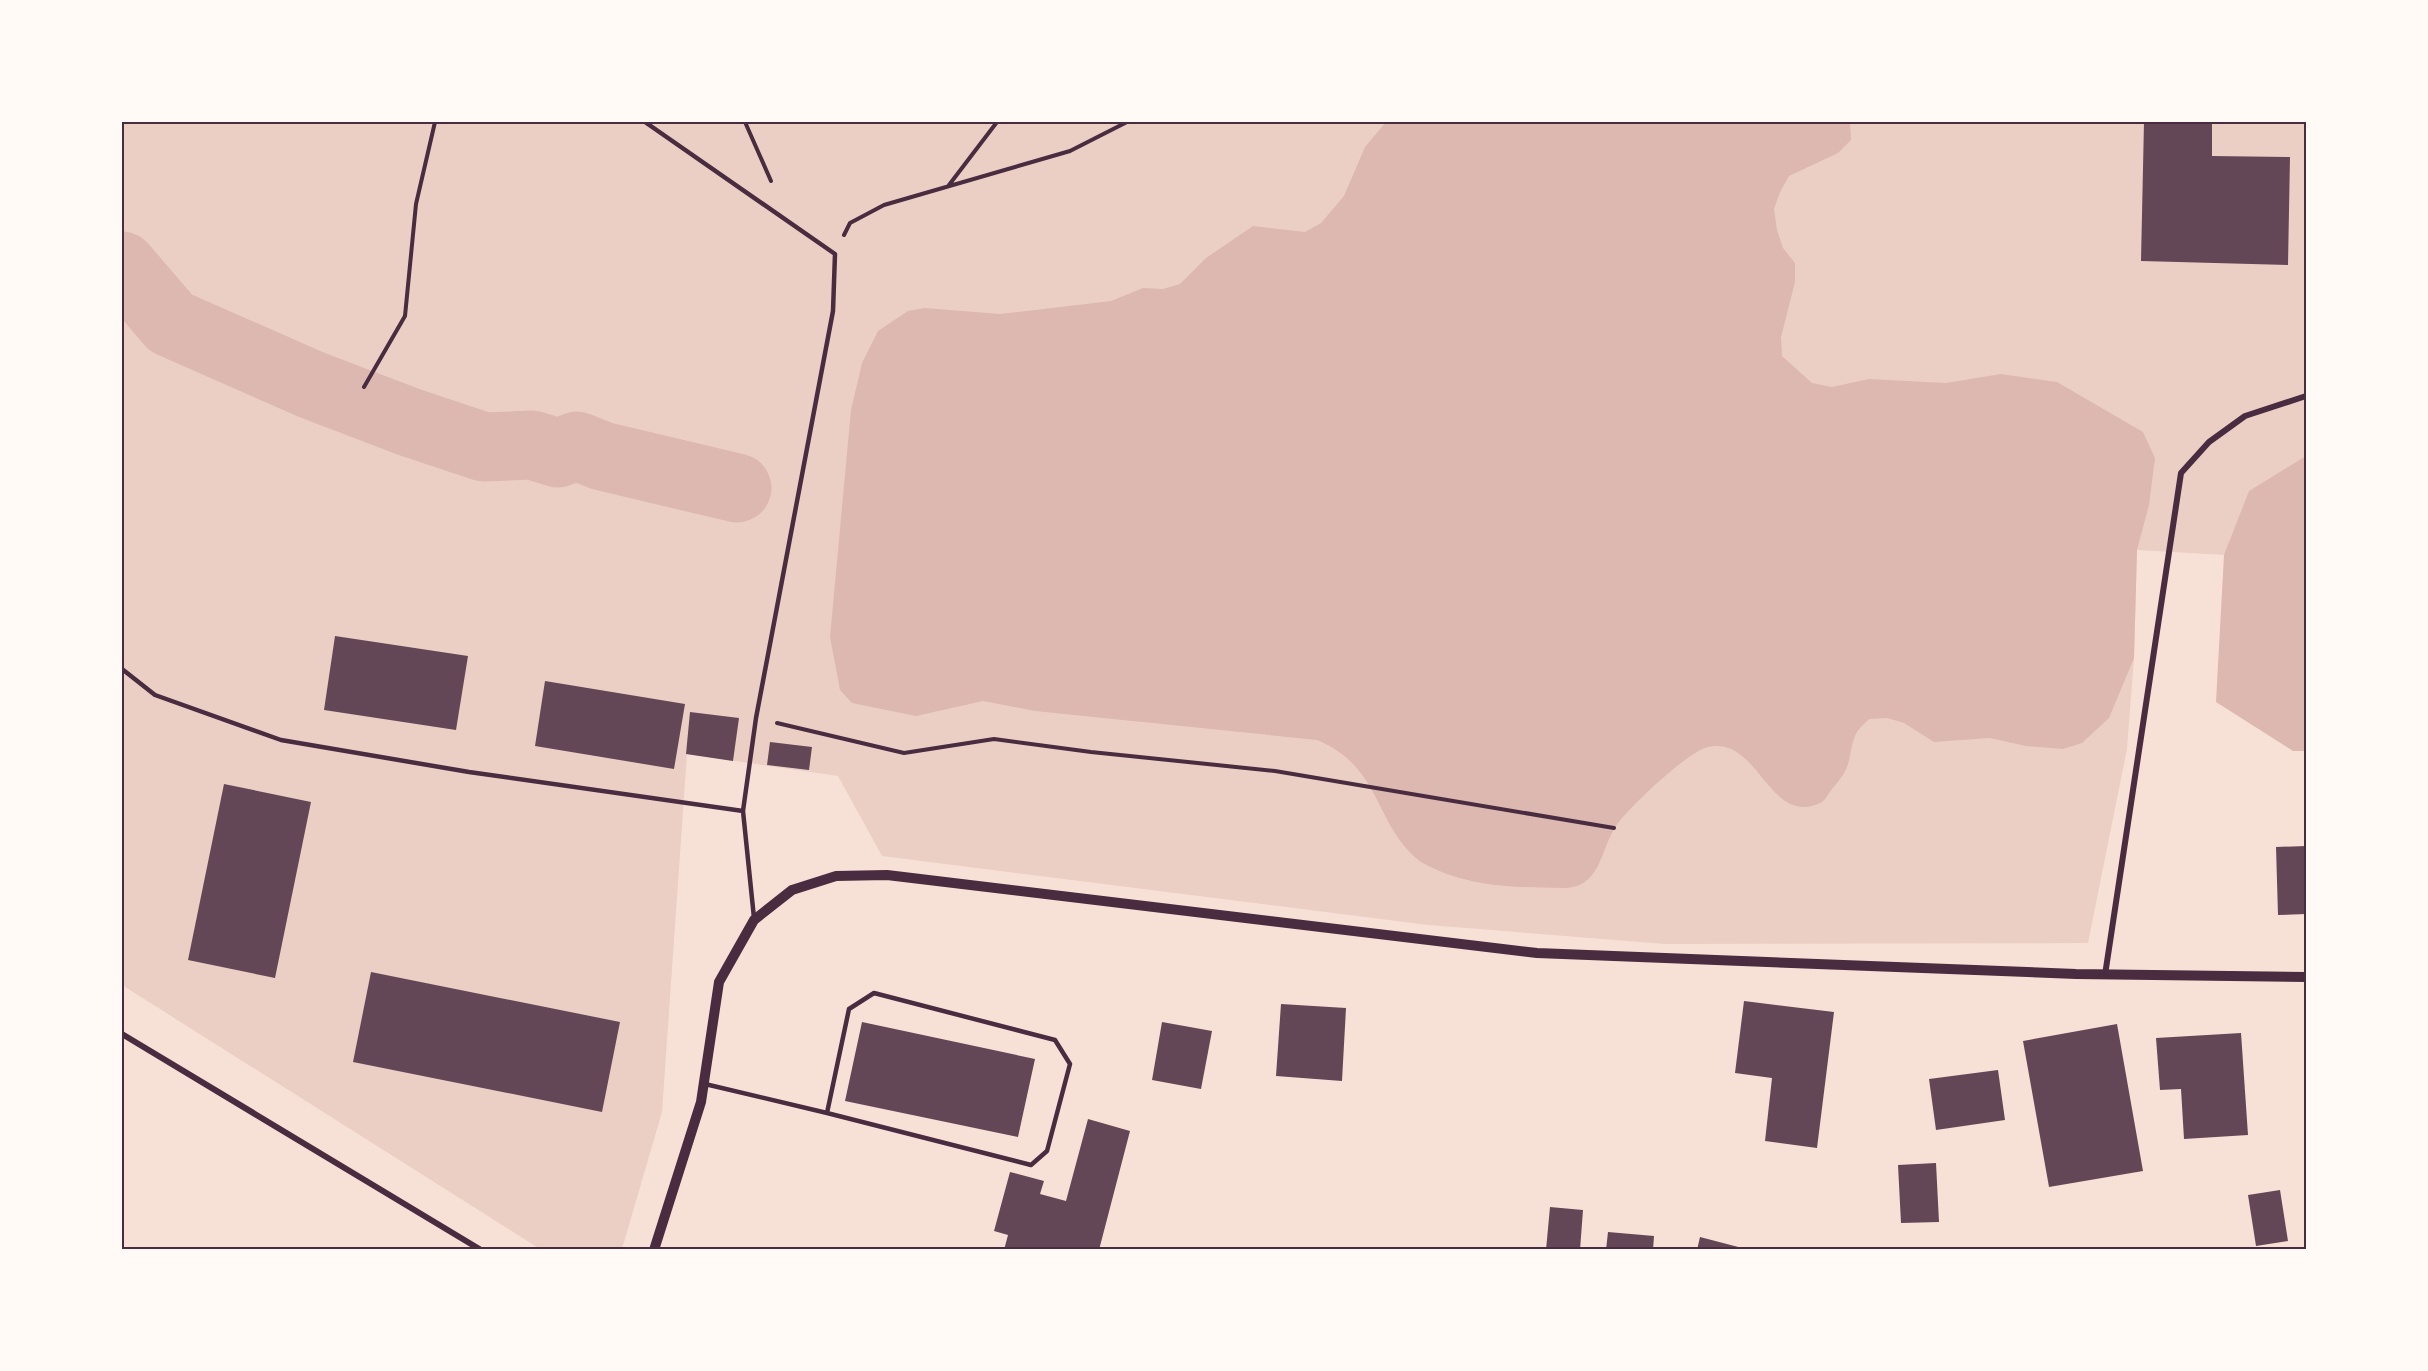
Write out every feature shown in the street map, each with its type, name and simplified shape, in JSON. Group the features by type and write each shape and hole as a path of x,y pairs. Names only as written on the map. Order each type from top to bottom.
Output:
{"street":[{"path":"2105,975 2181,473 2209,442 2245,416 2307,396"},
{"path":"654,1250 701,1102 719,982 754,920 792,890 836,876 887,875 1537,953 2105,975 2307,977"},
{"path":"122,1034 481,1250"}],"lane":[{"path":"645,122 835,254 833,311 756,718 743,812 754,920"},
{"path":"122,669 155,695 280,740 469,772 743,812"},
{"path":"704,1084 1031,1165 1047,1151 1070,1064 1055,1040 874,993 849,1009 827,1113"}],"path":[{"path":"364,387 405,316 416,204 435,122"},
{"path":"949,185 997,122"},
{"path":"835,254 850,223 884,205 1070,151 1127,122"},
{"path":"756,718 904,753 994,739 1091,752 1275,771 1614,828"}],"shaded area":[{"path":"122,122 2306,122 2306,582 2224,555 2137,550 2134,658 2127,749 2088,943 1665,944 1428,925 882,856 838,776 687,754 662,1112 622,1249 540,1249 122,985"},
{"path":"1386,122 1850,122 1851,140 1838,153 1789,176 1774,209 1783,248 1795,263 1795,282 1781,337 1782,356 1812,383 1832,387 1869,379 1946,383 2001,374 2057,382 2143,432 2155,458 2149,505 2137,550 2134,658 2109,718 2082,743 2063,749 2026,746 1990,738 1934,742 1904,723 1887,718 1869,719 1853,740 1846,770 1825,799 1820,803 1802,807 1787,802 1774,792 1751,764 1738,753 1723,746 1705,748 1696,752 1656,784 1620,821 1614,829 1597,868 1584,883 1562,888 1514,887 1483,883 1453,876 1423,863 1406,848 1394,832 1367,781 1338,752 1317,740 1035,711 983,701 916,716 852,703 840,690 830,637 851,410 862,363 878,331 908,311 925,308 1000,314 1111,301 1143,288 1163,289 1180,284 1206,258 1253,226 1305,232 1321,223 1344,196 1365,147"},
{"path":"2306,456 2306,751 2293,751 2216,702 2224,555 2249,491"}],"building":[{"path":"2144,122 2212,122 2212,156 2290,157 2288,265 2141,261"},
{"path":"335,636 468,656 456,730 324,710"},
{"path":"545,681 685,704 674,769 535,746"},
{"path":"690,712 739,718 733,761 686,754"},
{"path":"770,742 812,747 809,770 767,765"},
{"path":"224,784 311,802 275,978 188,960"},
{"path":"2306,846 2306,914 2278,915 2276,847"},
{"path":"371,972 620,1022 602,1112 353,1062"},
{"path":"1744,1001 1834,1012 1817,1148 1765,1141 1772,1078 1735,1073"},
{"path":"1281,1004 1346,1008 1342,1081 1276,1076"},
{"path":"862,1022 1035,1059 1018,1137 845,1101"},
{"path":"1162,1022 1212,1031 1201,1089 1152,1080"},
{"path":"2117,1024 2143,1171 2049,1187 2023,1041"},
{"path":"2241,1033 2248,1135 2184,1139 2181,1089 2160,1090 2156,1038"},
{"path":"1998,1070 2005,1120 1936,1130 1929,1079"},
{"path":"1088,1119 1130,1131 1099,1250 1004,1250 1008,1235 994,1231 1010,1172 1044,1181 1040,1194 1066,1201"},
{"path":"1936,1163 1939,1222 1901,1223 1898,1165"},
{"path":"2280,1190 2288,1241 2256,1246 2248,1195"},
{"path":"1550,1207 1583,1210 1580,1250 1546,1250"},
{"path":"1608,1232 1654,1236 1653,1250 1606,1250"},
{"path":"1700,1237 1746,1249 1746,1250 1697,1250"}],"waterway":[{"path":"122,266 171,323 312,385 409,422 484,447 532,445 558,453 577,446 602,456 737,488"}]}
